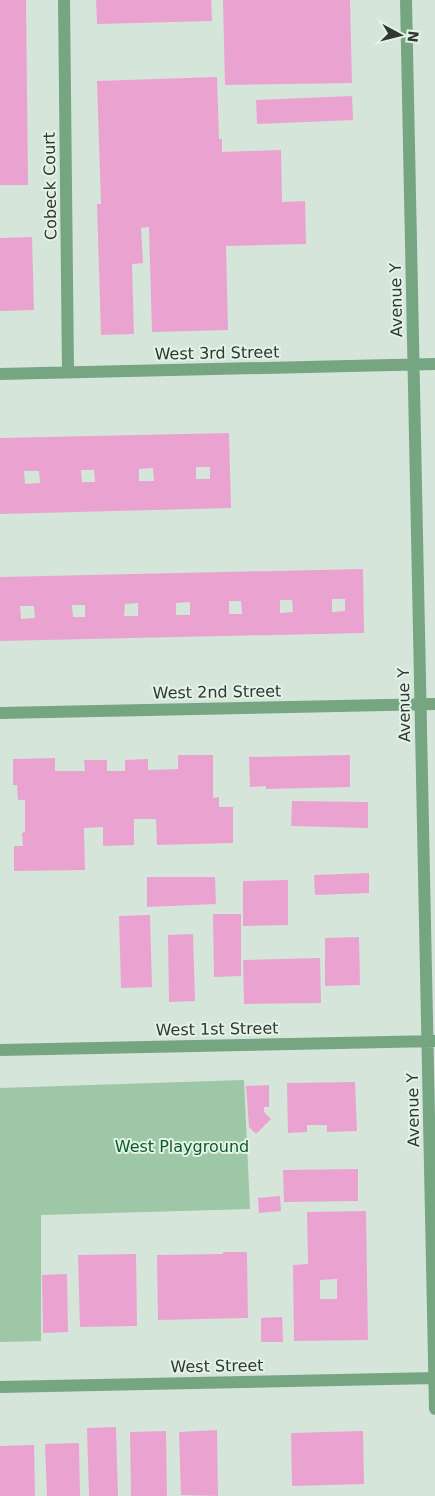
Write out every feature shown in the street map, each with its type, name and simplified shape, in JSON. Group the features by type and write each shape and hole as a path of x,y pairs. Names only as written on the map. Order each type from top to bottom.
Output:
{"street":[{"name":"Cobeck Court","path":"64,0 68,372"},
{"name":"Avenue Y","path":"406,0 421,704 431,1041 435,1409"},
{"name":"West 3rd Street","path":"0,374 435,364"},
{"name":"West 2nd Street","path":"0,713 435,704"},
{"name":"West 1st Street","path":"0,1050 431,1041"},
{"name":"West Street","path":"0,1387 435,1378"}],"green space":[{"name":"West Playground","path":"244,1080 250,1209 41,1215 41,1341 0,1342 0,1088"}],"building":[{"path":"0,0 26,0 28,185 0,185"},
{"path":"96,0 211,0 212,21 97,24"},
{"path":"223,0 350,0 352,83 225,85"},
{"path":"217,77 219,139 222,139 222,152 281,150 282,202 305,201 306,244 226,246 228,330 152,332 149,227 141,228 143,263 132,264 134,334 101,335 97,204 101,204 97,81"},
{"path":"352,96 353,120 257,124 256,100"},
{"path":"32,237 34,310 0,311 0,238"},
{"path":"229,433 231,508 0,514 0,438","holes":["196,467 210,467 210,479 196,479","153,468 154,481 139,481 139,469","81,470 94,470 95,482 82,482","24,471 39,471 40,483 25,484"]},
{"path":"363,569 364,633 0,641 0,577","holes":["332,599 345,599 345,611 332,612","280,600 292,600 293,612 280,613","229,601 241,601 242,614 229,614","190,602 190,615 176,615 176,603","138,603 138,616 124,616 125,604","72,605 85,605 85,617 73,617","20,606 34,606 35,618 21,619"]},
{"path":"178,755 213,755 213,798 219,797 219,807 233,807 233,843 157,845 156,819 134,819 134,845 103,846 103,827 84,828 85,870 14,871 14,846 23,846 22,833 25,832 25,800 18,800 17,785 13,785 13,759 55,758 55,771 85,771 84,760 107,760 107,771 125,771 125,760 148,759 148,770 178,769"},
{"path":"350,755 350,787 266,789 266,786 250,787 249,757"},
{"path":"292,801 368,802 368,828 291,826"},
{"path":"369,873 369,893 315,895 314,875"},
{"path":"147,877 215,877 216,904 147,907"},
{"path":"288,880 288,925 243,926 243,881"},
{"path":"213,914 241,914 241,976 214,977"},
{"path":"150,915 152,987 121,988 119,916"},
{"path":"193,934 195,1001 169,1002 168,935"},
{"path":"359,937 360,985 325,986 325,938"},
{"path":"320,958 321,1003 244,1004 243,960"},
{"path":"355,1082 357,1131 327,1132 327,1125 307,1125 307,1132 288,1133 287,1083"},
{"path":"269,1085 269,1107 264,1107 264,1112 271,1119 256,1134 249,1127 246,1086"},
{"path":"358,1169 358,1201 284,1202 283,1170"},
{"path":"280,1196 281,1211 259,1213 258,1198"},
{"path":"366,1211 368,1340 294,1341 293,1265 308,1264 307,1212","holes":["337,1279 337,1299 320,1299 320,1280"]},
{"path":"223,1252 247,1252 248,1318 158,1320 157,1255 223,1254"},
{"path":"136,1254 137,1326 80,1327 78,1255"},
{"path":"67,1274 68,1332 43,1333 42,1275"},
{"path":"282,1317 283,1342 261,1342 261,1318"},
{"path":"116,1427 118,1496 89,1496 87,1428"},
{"path":"217,1430 218,1496 181,1495 179,1432"},
{"path":"166,1431 167,1496 131,1496 130,1432"},
{"path":"363,1431 364,1484 292,1486 291,1433"},
{"path":"79,1443 80,1496 47,1496 45,1444"},
{"path":"34,1445 35,1496 0,1496 0,1446"}]}
